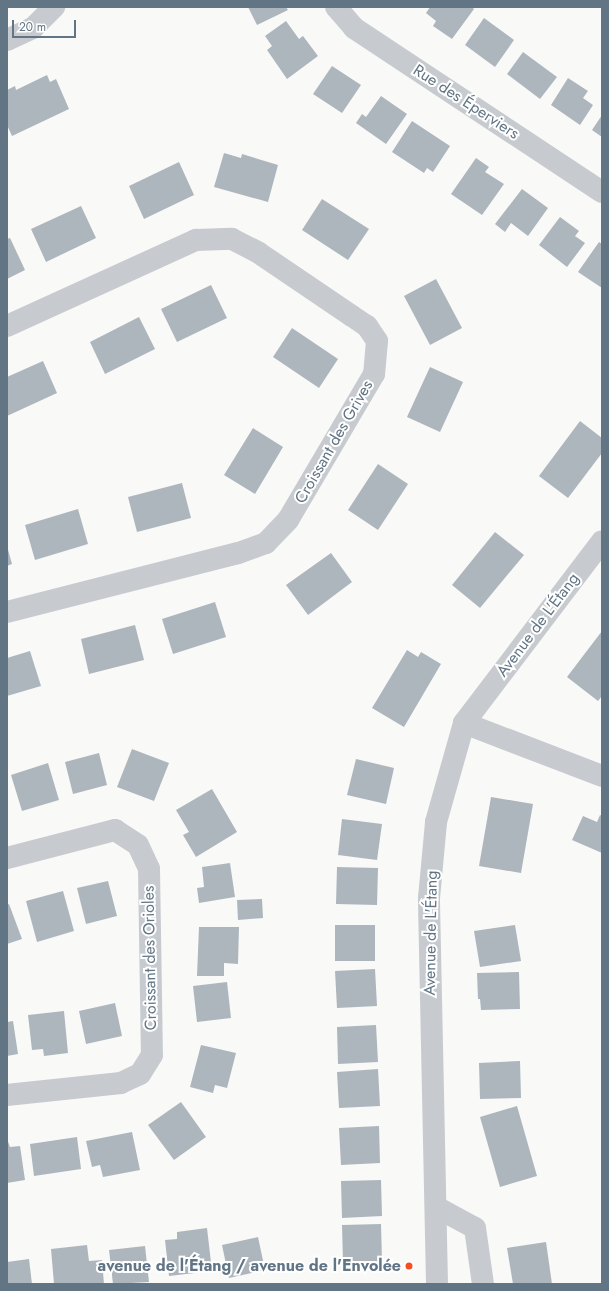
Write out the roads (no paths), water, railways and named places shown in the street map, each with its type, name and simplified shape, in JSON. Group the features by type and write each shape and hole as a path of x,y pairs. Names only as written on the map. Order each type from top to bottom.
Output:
{"street":[{"path":"7,40 33,28 54,7"},
{"name":"Rue des Éperviers","path":"336,7 354,28 602,192"},
{"name":"Croissant des Grives","path":"7,326 196,240 232,239 259,253 367,326 377,341 374,374 288,520 266,543 238,553 7,612"},
{"name":"Avenue de L'Étang","path":"437,1284 428,898 436,822 464,723 602,541"},
{"path":"464,723 602,776"},
{"name":"Croissant des Orioles","path":"7,858 115,830 138,845 149,869 152,1055 140,1074 121,1083 7,1095"},
{"path":"436,1206 475,1228 483,1284"}],"place":[{"name":"avenue de l'Étang / avenue de l'Envolée","path":"409,1266"}]}
